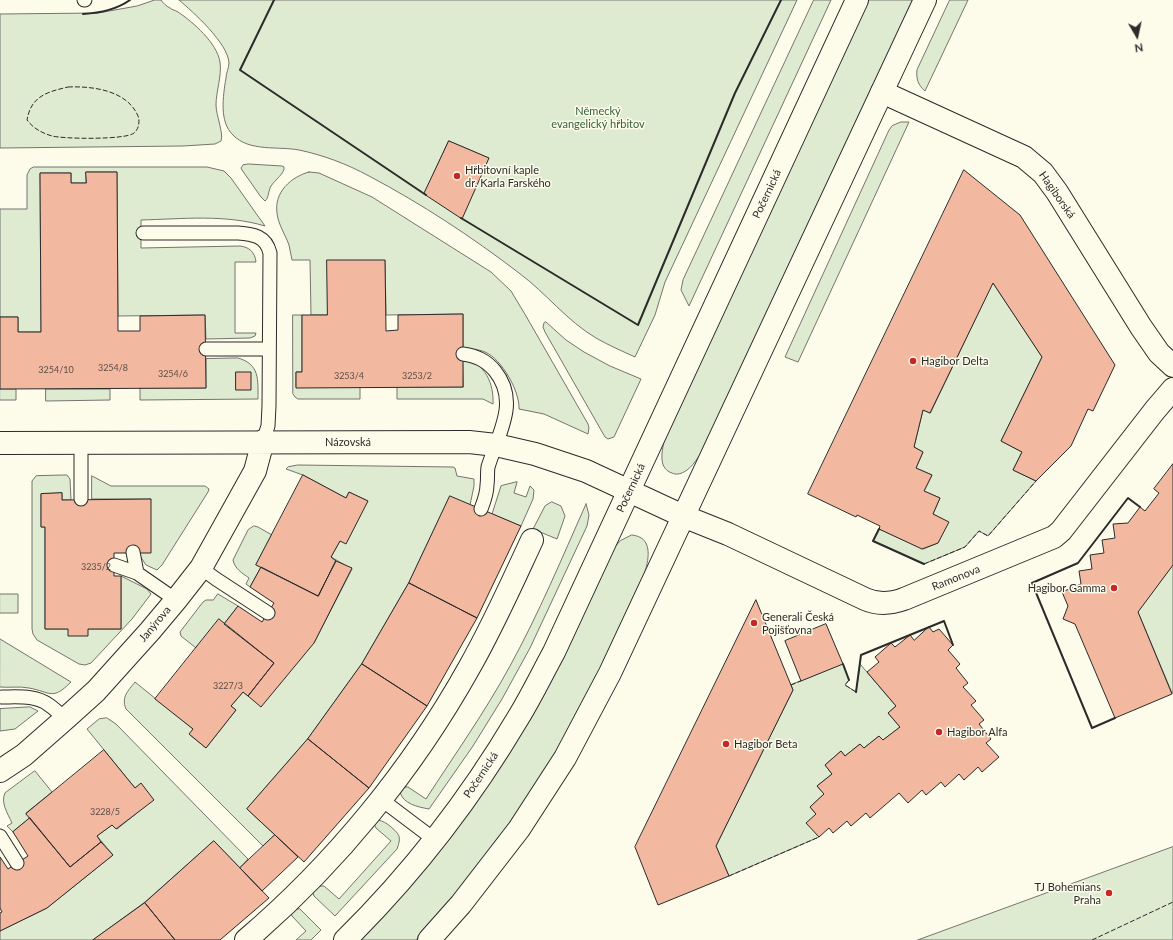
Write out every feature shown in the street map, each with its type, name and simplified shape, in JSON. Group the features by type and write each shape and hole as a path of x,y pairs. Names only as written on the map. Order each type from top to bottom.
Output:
{"street":[{"name":"Počernická","path":"345,940 435,840 481,777 518,718 554,652 857,0"},
{"path":"429,940 461,904 519,829 565,758 610,673 925,0"},
{"name":"Hagiborská","path":"882,92 1024,157 1043,173 1057,192 1141,327 1159,353 1173,366"},
{"name":"Ramonova","path":"683,516 728,534 868,601 882,604 891,603 1054,537 1061,531 1173,389"},
{"name":"Názovská","path":"0,443 217,443 263,441 469,442 496,445 535,454 586,471 683,516"},
{"name":"Janýrova","path":"0,771 24,755 96,691 176,600 201,568 255,471 263,441"},
{"path":"246,940 298,892 342,848 382,800 423,743 469,669 502,607 532,540"}],"lane":[{"path":"143,233 252,234 263,240 268,248 270,253 269,406 268,426 263,441"},
{"path":"206,349 269,348"},
{"path":"463,354 472,355 483,359 491,366 503,383 507,399 496,445 488,468 486,495 481,509"},
{"path":"81,442 81,499"},
{"path":"133,552 137,573"},
{"path":"114,564 137,573 176,600"},
{"path":"201,568 268,613"},
{"path":"2,697 23,697 36,699 48,704 65,719"},
{"path":"382,800 435,840"},
{"path":"0,836 17,863"}],"green space":[{"path":"155,0 161,0 167,6 190,21 209,40 218,55 220,62 220,73 216,105 222,138 221,141 215,144 183,146 0,148 0,14 98,13 137,6"},
{"name":"Německý evangelický hřbitov","path":"179,0 797,0 665,282 655,315 635,357 605,343 585,331 529,281 501,260 465,234 389,187 335,160 317,154 299,150 255,146 247,144 233,135 226,123 223,108 226,76 229,67 227,55 223,46 209,28","holes":["449,141 489,158 425,194"]},
{"path":"814,0 831,0 689,306 681,290 683,280"},
{"path":"867,0 913,0 704,449 687,470 680,474 672,473 667,470 662,462 662,450 666,434"},
{"path":"950,0 968,0 925,91 918,82 917,70"},
{"path":"901,122 909,122 798,362 785,357 889,130 892,126"},
{"path":"249,164 284,167 281,174 271,186 265,201 241,168 243,165"},
{"path":"34,167 207,167 224,171 231,178 265,226 235,220 203,218 141,220 141,248 240,246 249,249 253,253 256,262 235,262 235,333 256,333 255,336 250,338 206,339 205,315 118,316 117,172 86,172 86,183 71,183 71,173 40,173 41,332 18,332 18,317 0,317 0,209 27,209 27,175 30,169"},
{"path":"309,172 319,173 372,197 491,272 511,291 526,316 588,424 588,434 544,414 519,409 519,402 513,385 498,361 485,352 474,349 463,349 463,314 386,315 385,260 327,315 311,315 310,260 292,260 289,245 277,213 278,198 285,186 302,174"},
{"path":"993,283 1042,357 1001,441 1022,452 1013,470 1036,481 988,536 979,531 965,547 924,564 873,541 879,529 923,549 938,543 948,522 933,514 940,498 924,491 932,475 916,468 923,452 914,447 923,410 930,413"},
{"path":"293,315 302,315 302,372 296,372 296,387 360,387 360,399 298,399 295,397 293,394"},
{"path":"546,322 566,340 584,352 610,366 641,379 614,437 608,439 605,437 545,332 543,327 544,323"},
{"path":"238,358 250,364 254,369 258,385 258,399 140,400 140,388 206,388 206,359"},
{"path":"463,360 478,365 483,370 490,382 493,404 483,399 397,399 397,387 463,387"},
{"path":"0,389 16,389 16,400 0,400"},
{"path":"46,389 110,389 110,400 46,401"},
{"path":"298,465 453,467 455,468 457,476 474,479 474,486 470,505 450,497 409,583 362,664 308,739 247,809 275,835 263,846 126,709 124,701 126,694 135,682 193,729 190,735 206,748 236,710 231,706 243,692 248,696 314,643 352,569 331,557 340,541 368,501 349,492 346,498 303,475 286,469 288,467"},
{"path":"67,475 70,479 71,500 62,500 62,493 41,494 41,527 45,527 45,629 121,629 121,576 147,589 151,594 132,619 91,663 85,665 79,664 37,640 32,629 32,481 36,476"},
{"path":"92,476 111,486 205,486 209,489 162,565 157,570 146,565 138,553 151,499 92,499"},
{"path":"517,482 514,493 526,497 530,486 534,490 533,499 521,526 492,514 501,486"},
{"path":"552,502 561,506 565,516 557,539 533,529 545,506"},
{"path":"586,504 589,515 587,526 530,648 502,699 473,746 429,809 416,806 408,802 404,799 400,792 403,787 408,787 426,799 490,700 531,626"},
{"path":"254,526 272,535 256,565 261,567 250,587 246,584 249,578 237,568 233,560 248,530"},
{"path":"632,535 643,540 648,549 648,561 645,572 576,720 526,802 455,895 416,940 359,940 392,904 613,549 620,541"},
{"path":"1173,565 1173,693 1172,693 1138,612"},
{"path":"0,594 18,594 18,613 0,613"},
{"path":"218,594 238,606 224,624 196,648 181,636 180,632 203,602 206,600 213,600"},
{"path":"0,639 71,682 60,692 51,694 25,687 0,687"},
{"path":"843,664 849,680 845,685 856,692 860,664 896,706 888,713 900,727 883,740 879,736 864,748 860,744 845,756 841,751 825,765 832,774 817,786 824,794 810,807 816,814 819,837 729,876 716,846 793,690 791,685"},
{"path":"30,707 38,711 15,729 0,731 0,709"},
{"path":"107,718 116,724 248,859 240,868 214,841 145,902 93,940 0,940 0,931 47,908 113,855 97,836 112,825 117,829 153,800 141,784 135,788 87,729 99,719"},
{"path":"35,771 52,792 26,813 30,818 13,832 7,826 12,823 3,800 5,793"},
{"path":"378,820 387,824 399,836 397,849 335,916 314,896 313,893 317,886 324,886 339,899 391,841 376,828 374,824"},
{"name":"TJ Bohemians Praha","path":"1173,847 1173,940 918,940"},
{"path":"300,909 321,930 311,940 296,940 306,931 291,914 294,910"}],"building":[{"name":"Hřbitovní kaple dr. Karla Farského","path":"449,141 489,158 462,219 424,194"},
{"name":"Hagibor Delta","path":"964,170 1020,215 1115,365 1093,411 1088,409 1071,446 1036,481 1013,470 1022,452 1001,441 1042,357 993,283 930,413 923,410 914,447 923,452 916,468 932,475 924,491 940,498 933,514 949,522 938,543 922,549 879,529 880,526 857,515 856,517 808,494"},
{"path":"86,172 117,172 118,331 140,331 140,316 205,315 206,388 0,389 0,317 18,317 18,332 41,332 40,173 71,173 71,183 86,183"},
{"path":"327,260 385,260 386,331 398,330 398,315 463,314 463,387 296,388 296,372 302,372 302,315 327,315"},
{"path":"236,372 251,372 251,390 236,390"},
{"name":"Hagibor Gamma","path":"1173,464 1173,565 1138,612 1172,694 1115,718 1075,624 1063,619 1068,606 1062,592 1081,584 1079,571 1092,569 1090,555 1104,553 1102,540 1115,538 1113,524 1128,523 1140,507 1145,511 1159,493 1154,489"},
{"path":"303,475 346,498 349,492 368,501 346,544 340,541 331,557 336,561 318,596 256,565"},
{"path":"62,493 62,500 151,499 151,553 114,553 114,576 121,576 121,629 88,629 88,636 68,636 68,629 45,629 45,527 41,527 41,494"},
{"path":"450,496 521,526 477,618 409,583"},
{"path":"336,561 352,568 314,643 261,707 248,696 274,663 224,624 238,606 262,622 274,603 250,587 261,567 318,596"},
{"path":"409,583 477,618 427,706 362,664"},
{"name":"Hagibor Beta","path":"756,600 793,690 716,846 729,876 658,905 635,847"},
{"path":"219,619 274,663 248,696 243,692 231,706 236,710 206,748 189,734 193,729 155,699"},
{"path":"826,624 843,664 801,681 785,641"},
{"name":"Hagibor Alfa","path":"929,627 933,632 939,629 953,645 948,650 960,664 956,668 968,683 963,687 976,701 971,705 984,720 979,724 991,739 986,743 999,757 982,772 978,767 964,780 959,774 945,787 941,782 926,795 922,790 908,803 899,793 870,818 866,813 851,826 847,821 833,833 829,828 819,837 806,823 816,814 810,807 824,794 817,786 832,774 825,765 841,751 845,756 860,744 864,748 879,736 883,740 900,727 888,713 896,706 867,672 879,662 875,657 891,643 895,647 910,635 914,640"},
{"path":"362,664 427,706 369,788 308,739"},
{"path":"308,739 369,788 304,862 247,809"},
{"path":"104,750 135,788 141,783 154,800 116,829 112,825 97,836 101,842 70,867 26,814"},
{"path":"30,818 70,867 101,842 113,855 47,908 0,931 0,913 2,912 0,908 0,857 8,869 28,856 13,832"},
{"path":"275,835 298,857 262,891 240,868"},
{"path":"214,841 269,898 220,940 175,940 145,903"},
{"path":"145,903 175,940 93,940"}],"fence":[{"path":"68,87 88,87 108,91 126,100 133,107 139,118 137,129 134,133 120,137 69,138 48,135 32,126 27,120 32,105 36,100 47,93 68,87"},
{"path":"924,564 965,547 979,531 988,536 1036,481"},
{"path":"849,680 845,685 856,692"},
{"path":"791,685 801,681"},
{"path":"729,876 819,837"},
{"path":"1092,940 1173,902"}],"wall":[{"path":"83,14 108,10 130,0"},
{"path":"274,0 240,70 426,195"},
{"path":"461,218 638,325 735,93 781,0"},
{"path":"1115,718 1092,728 1032,583 1078,563 1128,498 1140,507"},
{"path":"879,529 873,541 924,564"},
{"path":"856,692 861,655 944,621 953,645"},
{"path":"843,664 849,680"}],"place":[{"name":"Hřbitovní kaple dr. Karla Farského","path":"457,176"},
{"name":"Hagibor Delta","path":"913,361"},
{"name":"Hagibor Gamma","path":"1114,588"},
{"name":"Generali Česká Pojišťovna","path":"754,623"},
{"name":"Hagibor Alfa","path":"939,732"},
{"name":"Hagibor Beta","path":"726,744"},
{"name":"TJ Bohemians Praha","path":"1109,893"}]}
